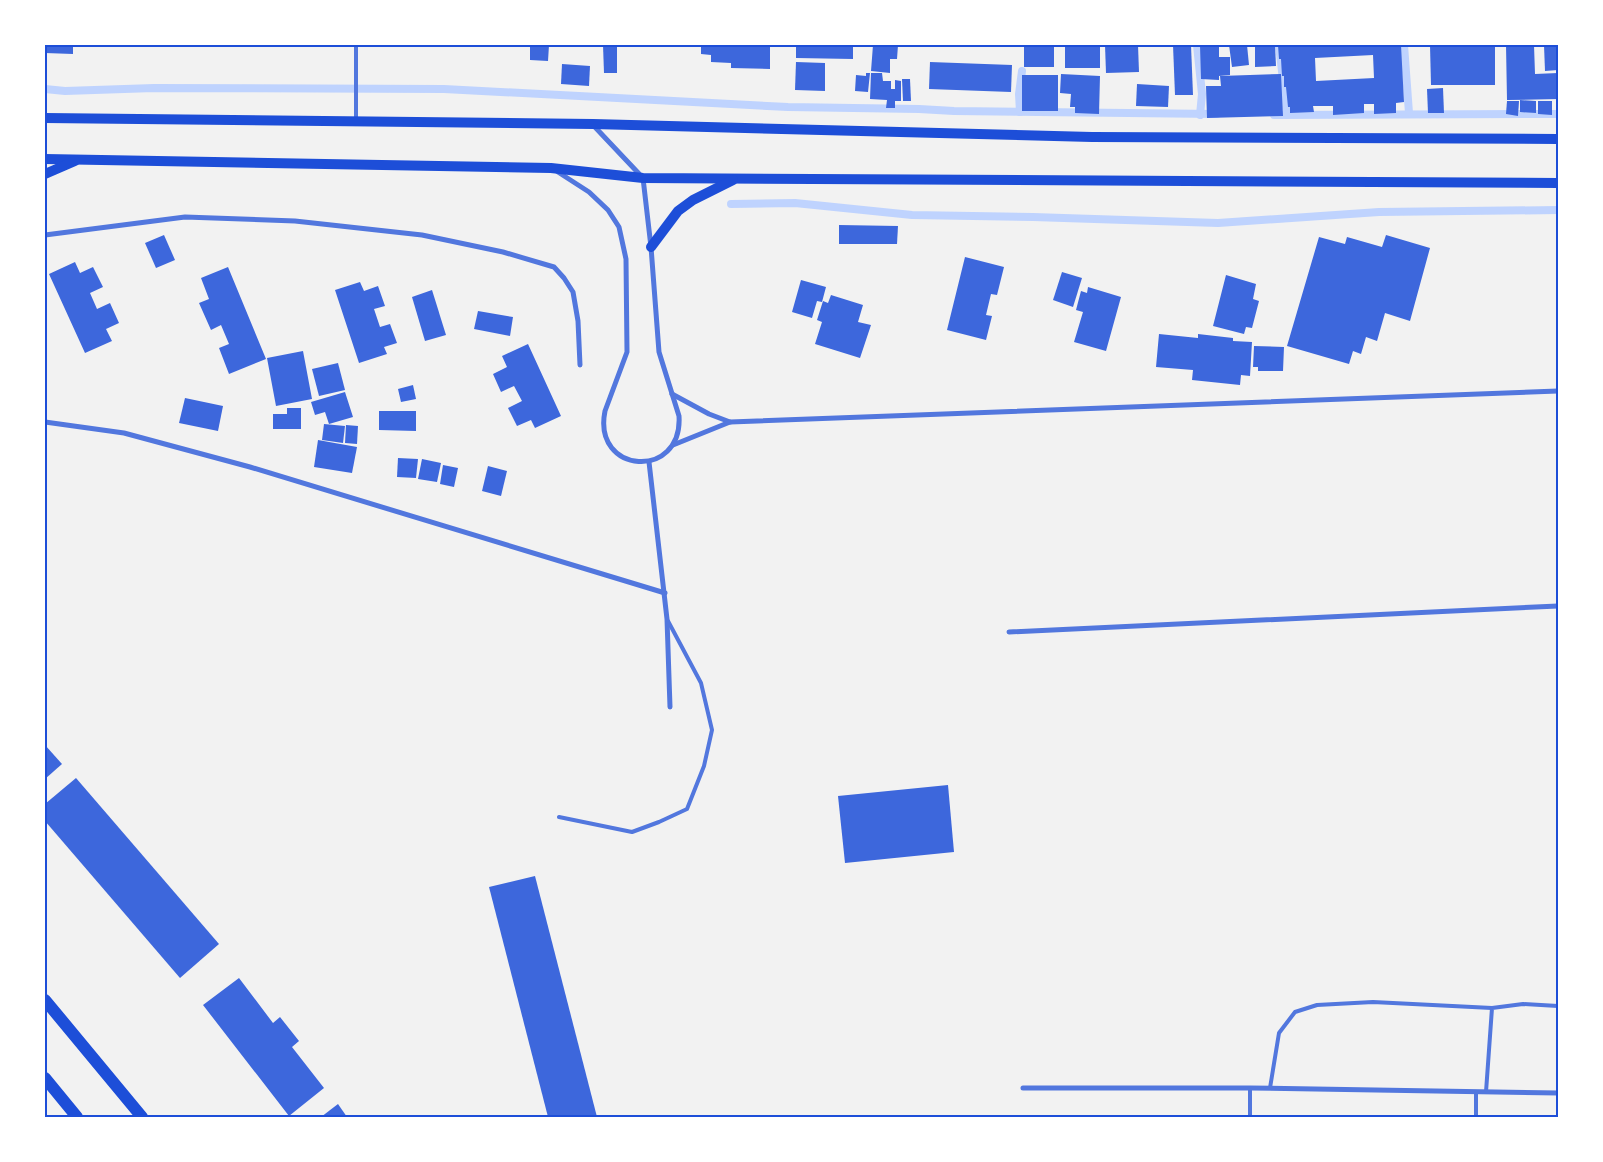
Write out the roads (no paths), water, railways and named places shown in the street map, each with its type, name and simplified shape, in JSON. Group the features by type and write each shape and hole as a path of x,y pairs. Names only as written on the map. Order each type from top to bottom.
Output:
{"main road":[{"path":"45,118 593,124 1092,137 1558,139"},
{"path":"45,159 551,168 643,178 1558,183"},
{"path":"45,174 80,159"},
{"path":"651,248 678,211 693,200 735,179"},
{"path":"45,1000 142,1117"},
{"path":"45,1078 77,1117"}],"street":[{"path":"551,168 589,192 608,210 619,227 626,260 626,352 605,411 603,431 606,440 620,456 629,460 649,462 667,453 678,436 680,426 679,416 659,352 651,248 643,178 593,124"},
{"path":"45,235 185,217 295,221 422,235 503,252 554,267 564,278 573,292 578,321 580,366"},
{"path":"673,445 730,422 1558,391"},
{"path":"672,394 709,414 730,422"},
{"path":"45,422 124,433 241,464 665,593"},
{"path":"649,462 665,593 670,707"},
{"path":"1010,632 1558,606"},
{"path":"1023,1088 1270,1088 1558,1093"}],"lane":[{"path":"356,45 356,122"},
{"path":"559,817 632,832 687,809 704,766 712,730 701,683 667,619"},
{"path":"1270,1088 1279,1033 1294,1012 1317,1005 1373,1002 1492,1008 1523,1004 1558,1006"},
{"path":"1486,1092 1492,1008"},
{"path":"1250,1088 1250,1117"},
{"path":"1476,1092 1476,1117"}],"waterway":[{"path":"1197,45 1202,94 1200,115"},
{"path":"1279,45 1287,115"},
{"path":"1404,45 1409,113"},
{"path":"1020,112 1019,94 1022,71"},
{"path":"45,89 65,91 154,88 444,89 788,107 1217,114"},
{"path":"1274,115 1558,114"},
{"path":"731,204 795,203 912,215 1218,223 1379,212 1558,210"}]}
